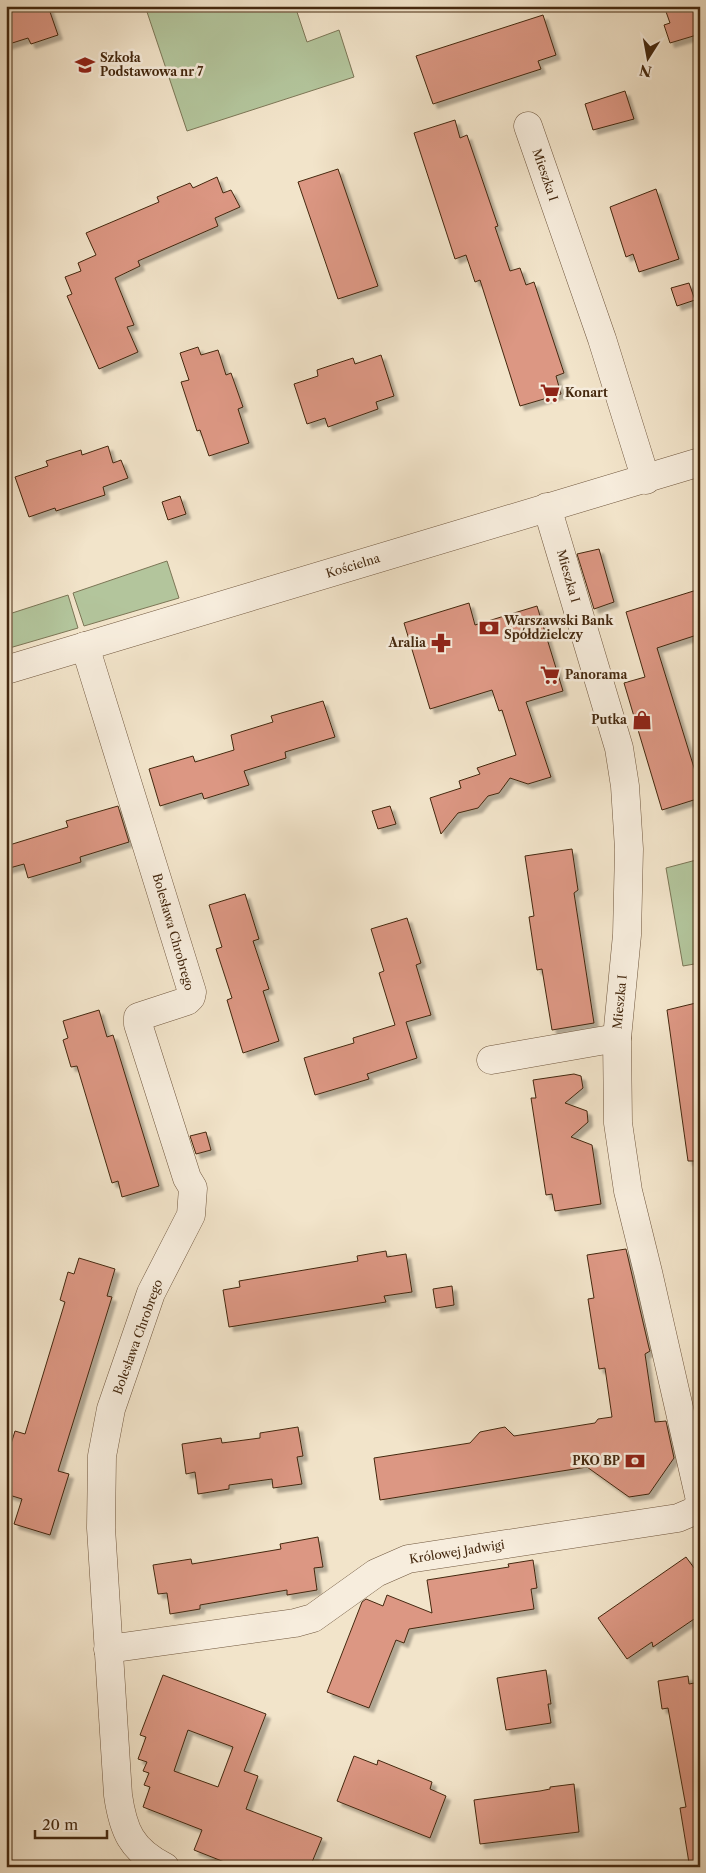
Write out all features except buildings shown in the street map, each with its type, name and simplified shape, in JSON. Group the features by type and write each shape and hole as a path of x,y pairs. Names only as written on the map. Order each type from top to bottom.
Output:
{"street":[{"name":"Mieszka I","path":"528,126 602,339 646,480"},
{"name":"Kościelna","path":"6,670 547,507 646,480 700,462"},
{"name":"Mieszka I","path":"547,507 619,748 625,786 629,849 627,935 617,1038 618,1123 628,1191 700,1500"},
{"name":"Bolesława Chrobrego","path":"85,646 192,992 191,997 187,1001 138,1017 138,1024 192,1188 191,1215 151,1293 111,1409 104,1436 100,1478 108,1650 121,1817 127,1835 140,1851 149,1859 164,1867"},
{"path":"491,1060 617,1038"},
{"name":"Królowej Jadwigi","path":"108,1650 295,1623 313,1618 376,1572 408,1559 678,1518 700,1506"}],"green space":[{"path":"145,6 295,6 307,42 339,30 354,77 187,131"},
{"path":"167,561 179,598 84,626 73,593"},
{"path":"68,595 78,628 6,649 6,615"},
{"path":"700,859 700,963 683,966 666,868"}],"place":[{"name":"Szkoła Podstawowa nr 7","path":"85,65"},
{"name":"Konart","path":"550,393"},
{"name":"Warszawski Bank Spółdzielczy","path":"489,628"},
{"name":"Aralia","path":"441,643"},
{"name":"Panorama","path":"550,675"},
{"name":"Putka","path":"642,720"},
{"name":"PKO BP","path":"635,1461"}]}
